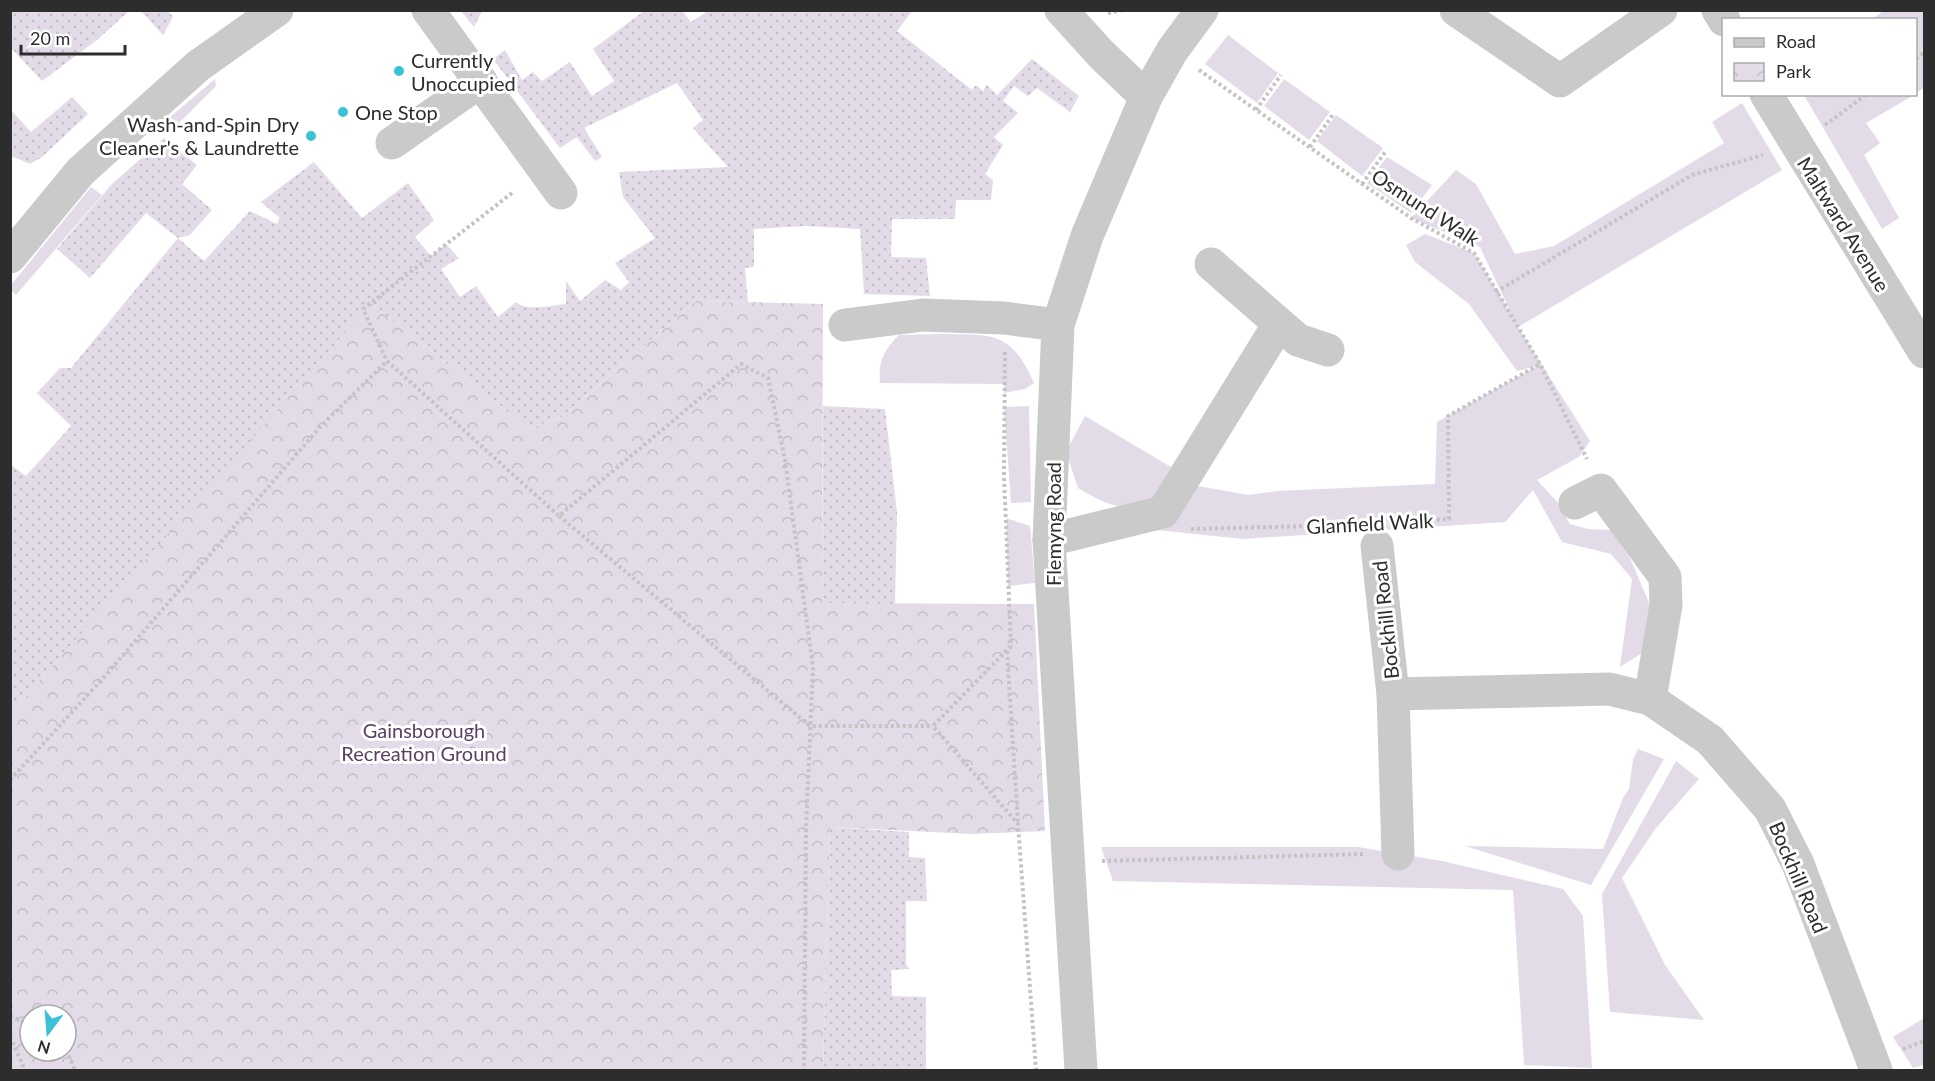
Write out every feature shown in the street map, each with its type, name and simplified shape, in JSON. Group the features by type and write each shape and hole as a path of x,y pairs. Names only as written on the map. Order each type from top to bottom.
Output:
{"street":[{"path":"17,234 81,171 198,66 277,10"},
{"path":"428,10 561,193"},
{"path":"1061,10 1101,54 1146,97"},
{"name":"Flemyng Road","path":"1081,1071 1049,540 1058,325 1087,236 1146,97 1172,51 1202,10"},
{"path":"1456,10 1560,81 1661,10"},
{"path":"392,143 481,81"},
{"name":"Maltward Avenue","path":"1767,96 1924,352"},
{"path":"1211,264 1298,340 1328,350"},
{"path":"845,325 923,315 1004,318 1058,325"},
{"path":"1049,540 1163,512 1279,324"},
{"path":"1588,496 1665,577 1666,604 1650,699"},
{"name":"Bockhill Road","path":"1378,531 1393,694 1398,854"},
{"name":"Bockhill Road","path":"1393,694 1609,689 1650,699 1710,740 1770,809 1798,864 1876,1071"}],"path":[{"name":"Osmund Walk","path":"1172,51 1411,218 1474,253 1540,364 1588,496"},
{"path":"1256,110 1281,75"},
{"path":"1496,292 1692,175 1796,146 1864,96"},
{"path":"1310,147 1334,113"},
{"path":"1362,184 1386,151"},
{"path":"512,193 363,309 387,361 559,516 810,726 933,726 1011,645 1004,476 1004,318"},
{"path":"10,780 105,676 321,426 387,361"},
{"path":"559,516 741,364 768,378 785,460 813,667 806,828 804,1071"},
{"name":"Glanfield Walk","path":"1163,512 1178,530 1378,531 1449,519 1448,416 1540,364"},
{"path":"1007,650 1036,1071"},
{"path":"933,726 1018,824"},
{"path":"1068,862 1398,854"},
{"path":"10,1037 25,1071"}],"green space":[{"path":"10,11 129,11 97,40 42,81 11,48"},
{"path":"141,11 168,11 173,17 163,35"},
{"path":"461,11 482,11 474,27"},
{"path":"644,11 682,11 691,22 708,11 912,11 897,31 972,90 976,85 983,91 987,85 997,95 1032,59 1079,96 1070,112 1037,88 1028,96 1014,86 1003,101 1018,113 994,137 1003,145 985,174 993,180 991,200 956,200 955,219 892,219 891,257 926,258 930,296 864,294 860,229 806,226 754,229 754,267 745,268 748,302 696,301 563,416 529,429 371,303 11,713 11,465 26,476 71,426 37,393 60,368 71,368 178,238 204,261 250,211 277,224 280,218 261,202 314,162 362,218 408,183 434,220 415,237 431,256 446,244 459,258 441,269 460,297 476,286 498,317 516,302 526,307 566,304 566,281 580,301 605,280 621,290 629,282 615,263 655,238 623,197 619,172 728,167 693,128 703,120 677,83 584,128 602,157 595,161 577,137 560,148 493,59 505,50 522,80 533,72 542,81 570,62 592,96 614,81 593,49"},
{"path":"1883,11 1924,11 1924,88 1917,92 1917,18 1874,18"},
{"path":"1228,35 1278,73 1257,103 1205,64"},
{"path":"215,79 216,86 175,127 170,117"},
{"path":"1284,79 1330,112 1309,140 1264,106"},
{"path":"1805,96 1912,96 1866,123 1880,143 1864,155 1899,218 1882,229"},
{"path":"72,97 88,114 42,157 30,164 11,156 11,110 31,132"},
{"path":"1742,103 1782,170 1518,327 1590,441 1579,457 1537,480 1558,503 1570,524 1588,529 1611,530 1630,558 1650,605 1648,649 1620,667 1632,579 1611,554 1562,542 1533,490 1505,522 1243,539 1157,530 1181,483 1248,495 1277,491 1435,484 1437,422 1537,366 1517,371 1469,304 1415,262 1406,245 1425,234 1474,253 1513,317 1480,247 1411,218 1456,170 1476,184 1515,254 1554,246 1724,143 1712,122"},
{"path":"1336,115 1383,148 1362,176 1317,141"},
{"path":"164,138 197,165 182,184 212,210 190,235 178,238 146,213 90,278 57,249 112,184"},
{"path":"1387,157 1432,185 1411,213 1367,183"},
{"path":"91,187 102,195 16,295 11,290 11,285"},
{"name":"Gainsborough Recreation Ground","path":"696,301 823,304 822,603 1034,604 1045,831 972,834 830,827 823,1070 11,1070 11,713 363,309 371,303 529,429 563,416"},
{"path":"899,335 987,336 998,339 1017,354 1034,383 1025,389 1004,393 1004,384 880,383 883,356"},
{"path":"823,406 885,409 897,512 895,604 822,603"},
{"path":"1029,406 1031,502 1011,503 1004,407"},
{"path":"1085,416 1171,467 1155,496 1147,503 1128,508 1117,506 1078,488 1066,452"},
{"path":"1006,518 1030,526 1035,583 1008,586"},
{"path":"1638,749 1664,759 1591,885 1465,846 1603,849 1623,798 1629,789 1633,760"},
{"path":"1676,761 1699,779 1656,828 1622,878 1665,965 1704,1020 1610,1012 1602,894"},
{"path":"830,827 909,832 909,857 925,858 927,901 906,901 906,964 909,969 891,970 892,996 926,997 926,1070 823,1070"},
{"path":"1101,847 1358,847 1442,861 1563,889 1583,916 1592,1068 1524,1065 1513,890 1113,881"},
{"path":"1924,1018 1924,1065 1913,1068 1893,1037"}],"place":[{"name":"Currently Unoccupied","path":"399,71"},
{"name":"One Stop","path":"343,112"},
{"name":"Wash-and-Spin Dry Cleaner's & Laundrette","path":"311,136"}]}
